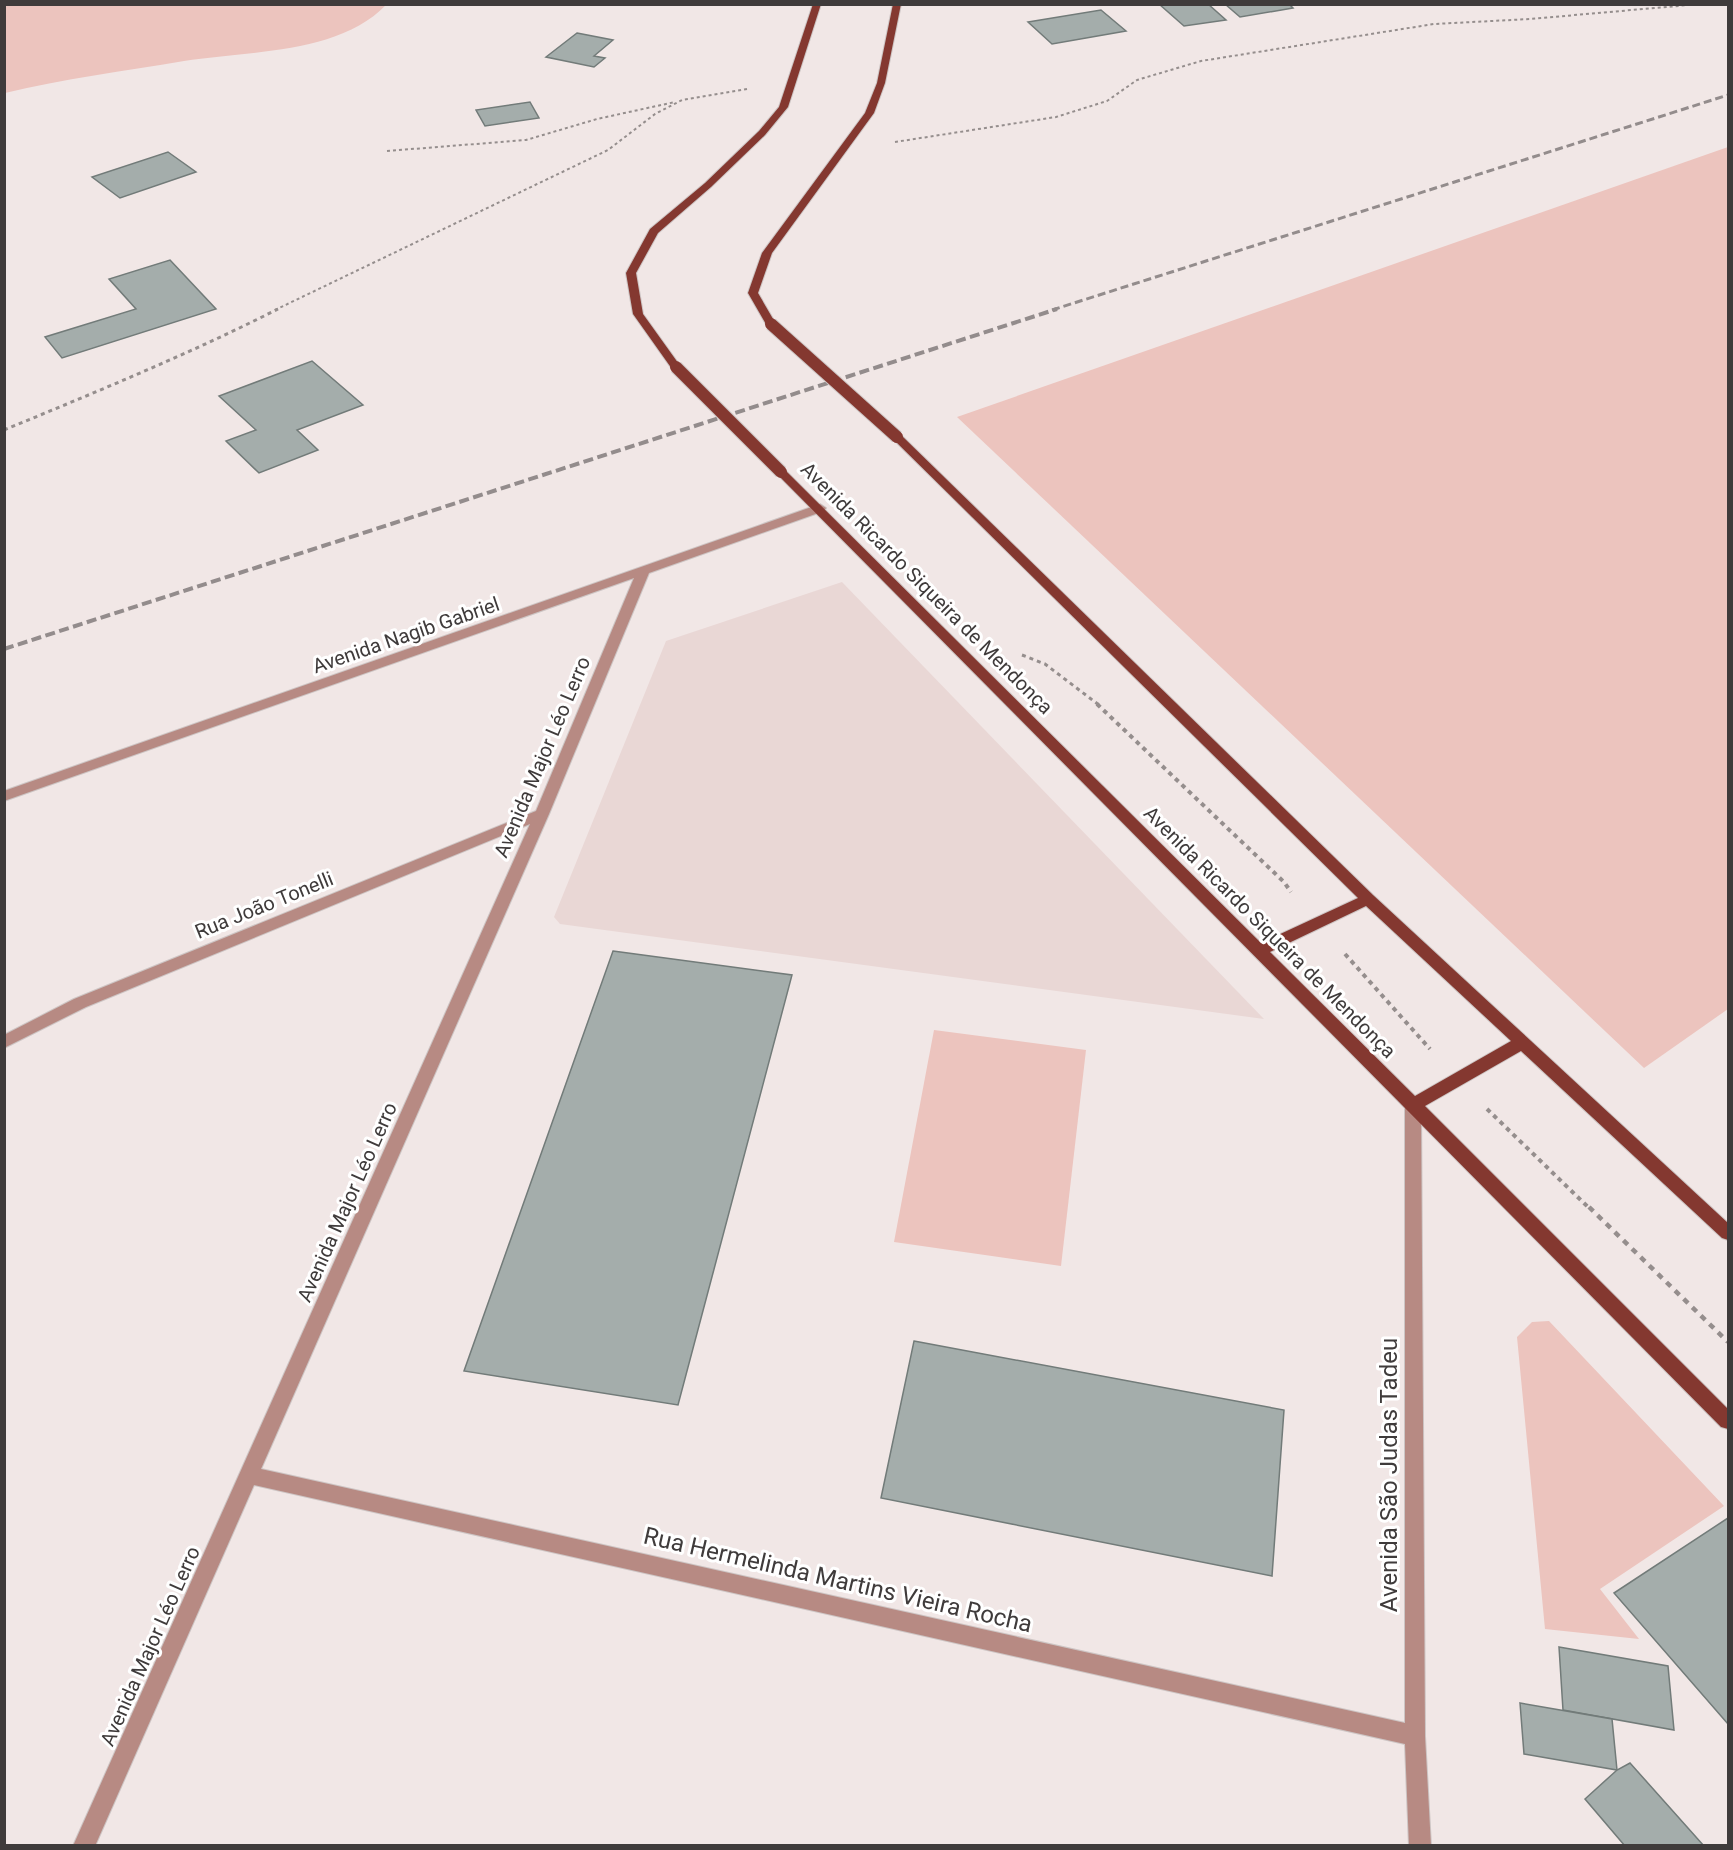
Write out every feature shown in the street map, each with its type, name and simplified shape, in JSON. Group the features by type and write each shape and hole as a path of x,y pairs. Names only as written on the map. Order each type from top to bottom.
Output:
{"main road":[{"name":"Avenida Ricardo Siqueira de Mendonça","path":"817,4 783,107 762,133 708,185 654,231 631,273 638,314 676,367 820,508 1258,951 1728,1421"},
{"path":"897,4 881,82 869,113 767,253 753,293 771,324 897,437 1368,899 1728,1233"},
{"path":"1258,951 1368,899"},
{"path":"1413,1105 1456,1078 1523,1042"}],"street":[{"name":"Avenida Nagib Gabriel","path":"4,796 820,508"},
{"name":"Avenida Major Léo Lerro","path":"84,1845 542,814 643,572"},
{"name":"Rua João Tonelli","path":"4,1042 80,1003 542,814"},
{"name":"Avenida São Judas Tadeu","path":"1413,1105 1415,1736 1423,1844"},
{"name":"Rua Hermelinda Martins Vieira Rocha","path":"250,1475 1415,1736"}],"path":[{"path":"844,150 1056,117 1107,101 1137,80 1213,59 1434,24 1530,19 1700,4"},
{"path":"387,151 526,140 597,119 682,100 744,91 794,75"},
{"path":"4,430 223,336 339,278 505,201 608,150 655,114 682,100"},
{"path":"1014,652 1045,664 1109,713 1284,882 1315,924 1358,968 1456,1078 1728,1342"}],"shaded area":[{"path":"4,5 386,5 366,21 344,33 318,42 264,52 184,61 5,93"},
{"path":"1728,147 1728,1009 1644,1068 957,417"},
{"path":"842,582 1264,1019 560,924 554,917 666,641"},
{"path":"934,1030 1086,1050 1061,1266 894,1242"},
{"path":"1549,1321 1724,1506 1600,1589 1639,1639 1545,1629 1517,1337 1532,1322"}],"building":[{"path":"1159,4 1208,4 1226,20 1184,26"},
{"path":"1225,4 1289,4 1293,8 1240,17"},
{"path":"1101,10 1126,31 1052,44 1028,22"},
{"path":"577,33 613,40 594,56 605,58 594,67 546,57"},
{"path":"530,102 539,118 485,126 476,110"},
{"path":"168,152 196,172 120,198 92,177"},
{"path":"170,260 216,309 62,358 45,337 136,309 109,279"},
{"path":"312,361 363,405 297,430 318,450 259,473 226,441 256,430 219,396"},
{"path":"613,951 792,975 678,1405 464,1371"},
{"path":"914,1341 1284,1410 1272,1576 881,1498"},
{"path":"1728,1518 1728,1724 1614,1593"},
{"path":"1559,1647 1668,1666 1674,1730 1563,1710"},
{"path":"1520,1703 1612,1719 1617,1770 1524,1754"},
{"path":"1630,1763 1704,1846 1625,1846 1585,1799 1617,1770"}],"railway":[{"path":"1052,310 1728,95"},
{"path":"4,649 1057,309"}]}
